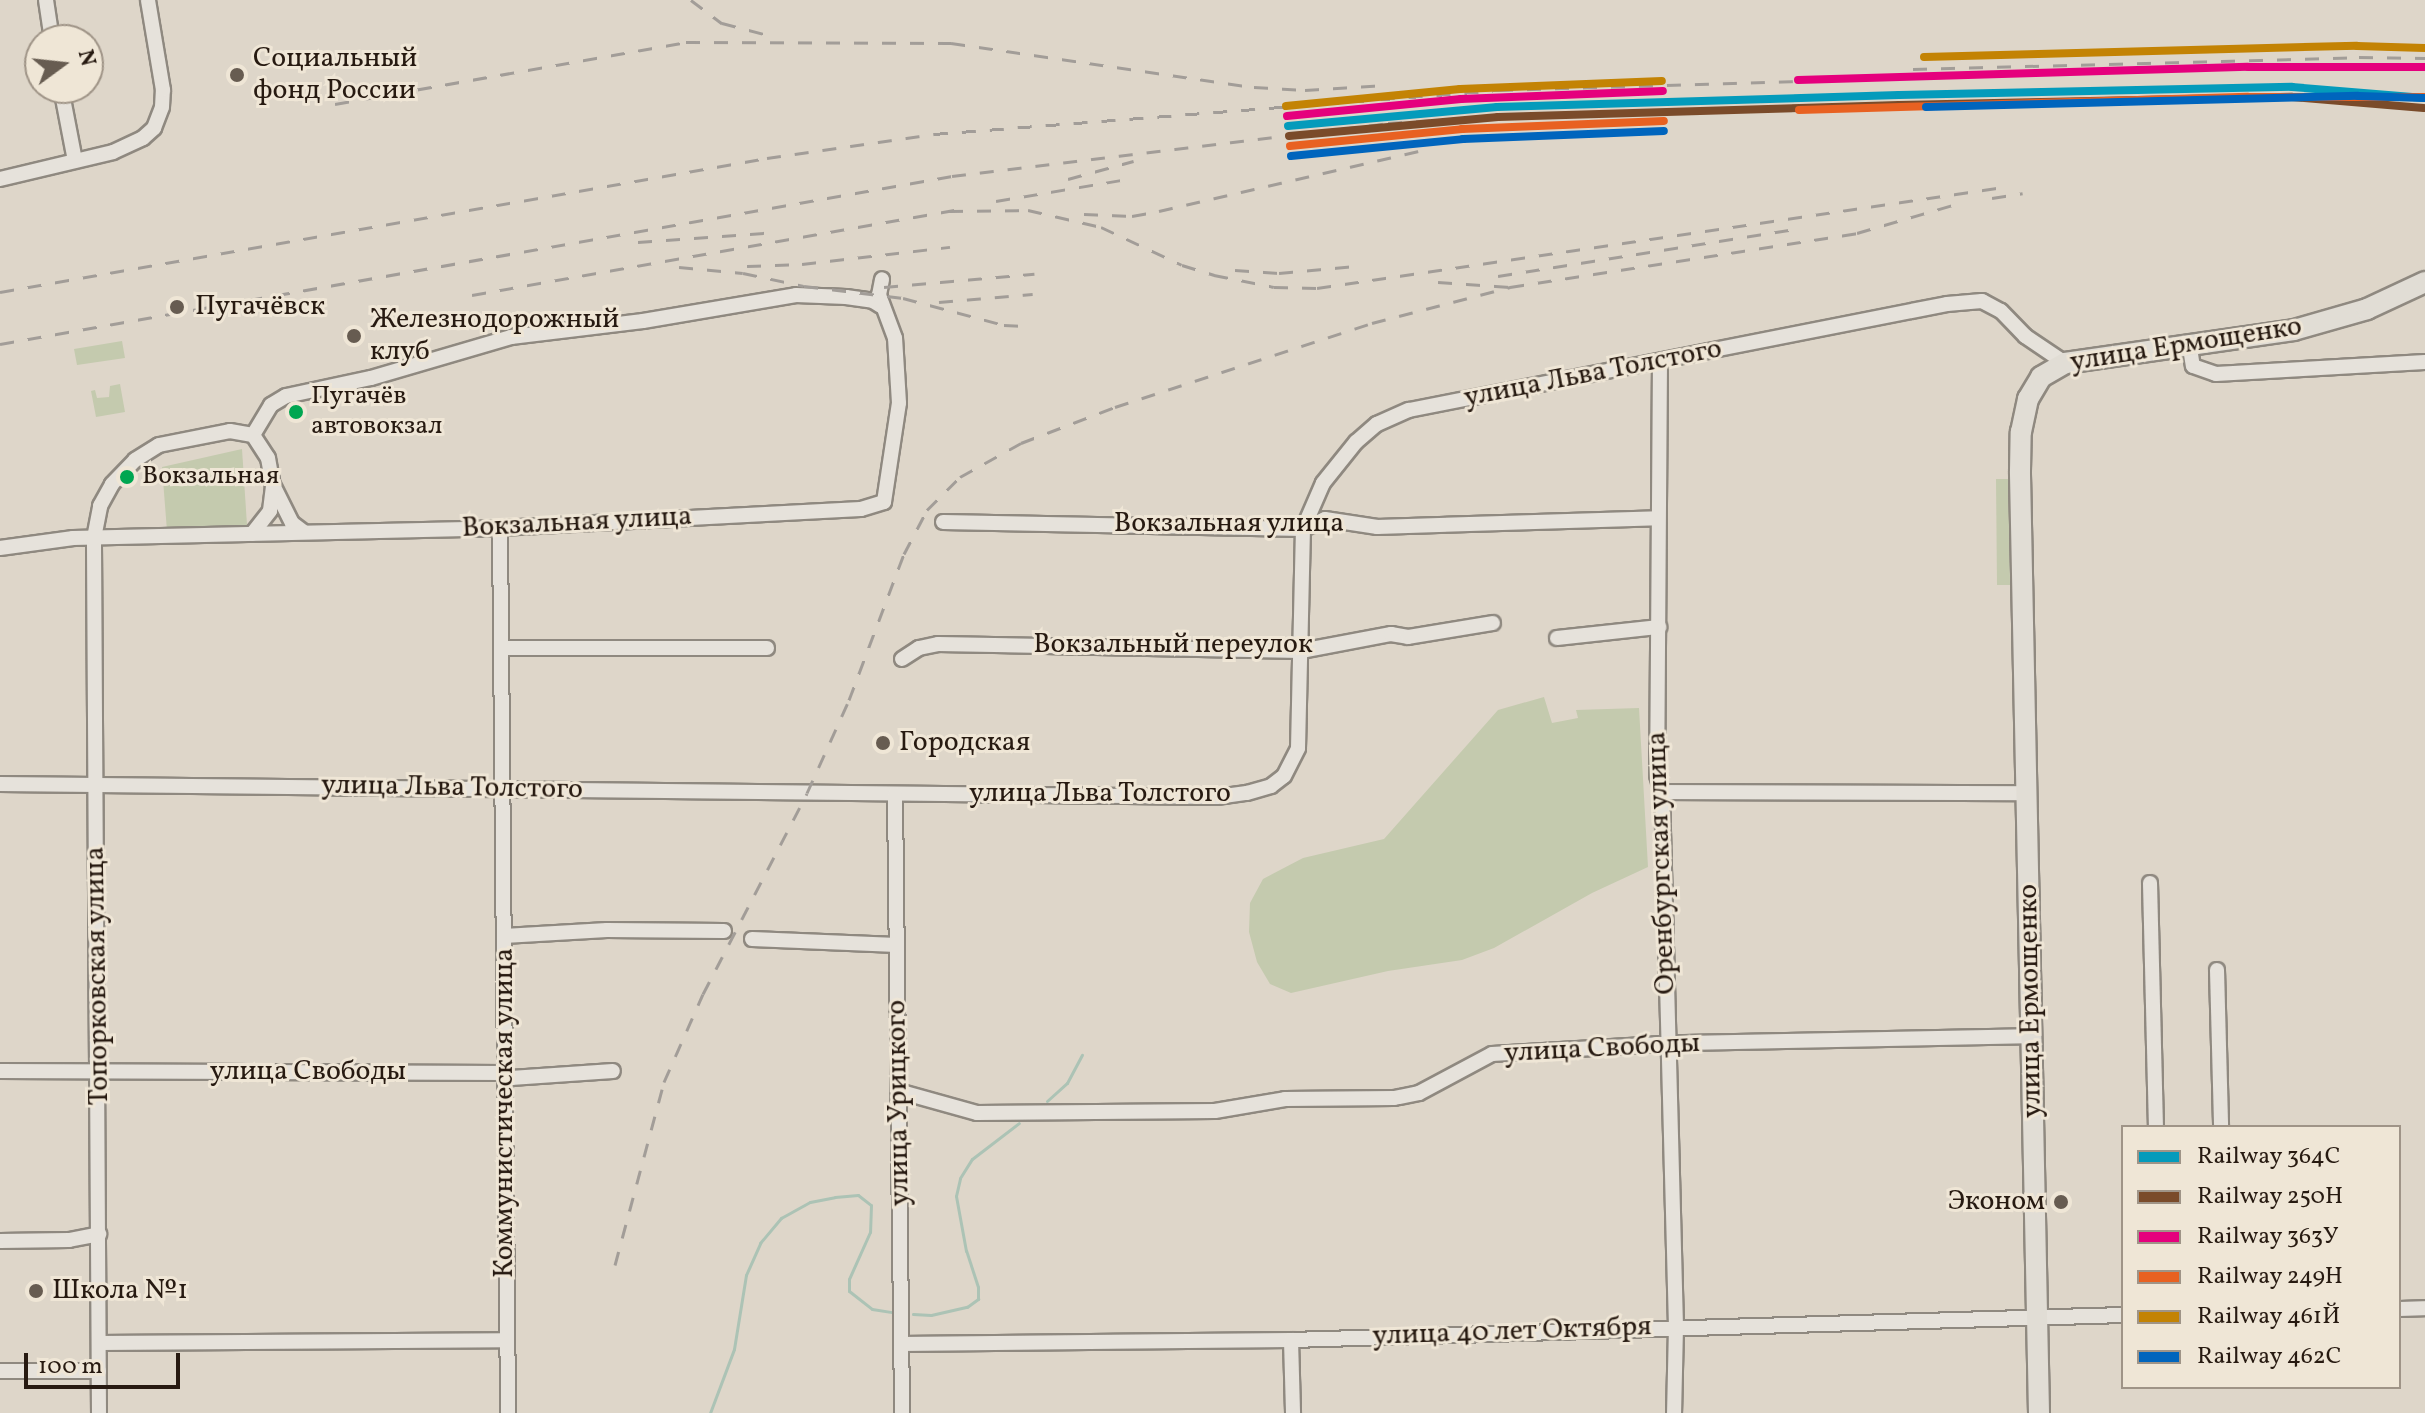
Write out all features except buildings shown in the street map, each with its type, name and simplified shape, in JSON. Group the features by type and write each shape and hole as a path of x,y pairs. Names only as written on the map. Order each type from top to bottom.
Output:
{"highway":[{"name":"улица Ермощенко","path":"2039,1413 2020,471 2021,432 2028,399 2041,377 2065,363 2190,348 2294,330 2367,309 2425,282"}],"street":[{"path":"46,0 50,24"},
{"path":"0,179 130,146 154,128 162,107 163,90 148,0"},
{"path":"64,104 75,161"},
{"path":"311,532 283,510 262,443 253,435 271,405 286,396 371,378 511,337 643,321 796,295 859,299 881,306 878,287 882,279"},
{"name":"улица Льва Толстого","path":"0,784 1217,797 1271,786 1284,776 1298,748 1303,529 1323,483 1356,442 1377,424 1409,410 1947,304 1982,301 2001,311 2025,336 2065,363"},
{"name":"Вокзальная улица","path":"0,548 94,538 500,528 861,509 884,502 899,403 895,338 881,306"},
{"path":"2190,348 2193,366 2216,374 2425,362"},
{"name":"Оренбургская улица","path":"1660,361 1657,775 1662,792 1676,1327 1674,1413"},
{"name":"Топорковская улица","path":"99,1413 94,538 100,506 112,484 135,460 159,445 211,433 253,435"},
{"path":"252,534 270,511 273,486"},
{"name":"Вокзальная улица","path":"943,522 1303,529 1325,519 1377,527 1658,518"},
{"path":"500,528 503,648 767,648"},
{"name":"Вокзальный переулок","path":"902,659 919,648 938,644 1301,651 1391,634 1408,637 1493,623"},
{"path":"1557,638 1659,627"},
{"name":"Коммунистическая улица","path":"503,648 505,1340 508,1413"},
{"path":"1662,792 2028,793"},
{"name":"улица Урицкого","path":"895,794 902,1413"},
{"path":"2150,883 2156,1125"},
{"path":"504,936 607,930 724,931"},
{"path":"752,939 897,945"},
{"path":"2217,970 2221,1125"},
{"name":"улица Свободы","path":"898,1091 977,1113 1215,1111 1285,1099 1394,1098 1419,1093 1492,1054 1667,1045 2032,1036"},
{"name":"улица Свободы","path":"0,1071 504,1073 511,1078 613,1071"},
{"path":"0,1241 69,1240 99,1234"},
{"path":"2401,1309 2425,1308"},
{"name":"улица 40 лет Октября","path":"901,1344 1291,1340 2121,1315"},
{"path":"99,1343 505,1340"},
{"path":"1291,1340 1293,1413"},
{"path":"0,1371 99,1371"}],"green space":[{"path":"122,341 125,358 77,365 74,349"},
{"path":"120,384 125,412 96,417 91,391 95,390 97,398 109,397 110,386"},
{"path":"242,449 247,525 239,529 167,531 162,467"},
{"path":"1996,479 2009,479 2010,585 1997,585"},
{"path":"1544,697 1552,723 1578,718 1576,710 1639,708 1648,867 1592,893 1494,948 1462,960 1388,971 1291,993 1270,984 1257,962 1249,932 1250,903 1263,879 1303,858 1384,839 1498,710"}],"waterway":[{"path":"1047,1101 1067,1083 1082,1055"},
{"path":"913,1314 931,1315 967,1307 978,1299 978,1287 966,1251 956,1196 960,1178 972,1159 1019,1123"},
{"path":"710,1413 734,1349 746,1275 760,1243 781,1218 810,1202 835,1197 858,1195 871,1205 870,1232 849,1279 849,1291 872,1309 892,1312"}],"railway":[{"path":"691,0 722,23 768,35"},
{"path":"335,104 686,42 951,43 1254,87 1305,90 1386,85"},
{"path":"1913,69 2359,57 2425,58"},
{"path":"0,292 767,158 934,134 1499,90 1925,77"},
{"path":"0,344 952,176 1388,123 1514,115"},
{"path":"1084,214 1132,216 1159,211 1423,150"},
{"path":"1068,179 1134,161"},
{"path":"996,201 1122,180"},
{"path":"949,211 1028,210 1101,227 1182,265 1214,275 1274,287 1317,288 2004,187"},
{"path":"1992,198 2023,193"},
{"path":"1438,282 1510,287 1857,233 1956,204"},
{"path":"472,295 961,209"},
{"path":"1498,276 1795,229"},
{"path":"638,242 778,232"},
{"path":"747,266 802,264 950,247"},
{"path":"1235,270 1279,273 1356,266"},
{"path":"679,267 743,273 804,286 903,298 1004,325 1025,326"},
{"path":"884,287 1034,274"},
{"path":"615,1265 664,1082 703,994 807,793 849,700 904,554 927,510 960,477 1021,443 1115,407 1372,323 1510,287"},
{"path":"939,302 1033,294"}],"rail line":[{"name":"461Й","path":"1924,57 2357,46 2425,48"},
{"name":"363У","path":"1798,80 2248,67 2425,67"},
{"name":"461Й","path":"1286,106 1460,89 1662,81"},
{"name":"364С","path":"1288,126 1497,107 1899,95 2292,87 2425,98"},
{"name":"363У","path":"1287,116 1461,99 1663,91"},
{"name":"462С","path":"1926,107 2358,96 2424,98"},
{"name":"249Н","path":"1799,110 2248,97 2425,97"},
{"name":"250Н","path":"1289,136 1498,117 1899,105 2292,97 2424,108"},
{"name":"249Н","path":"1290,146 1462,129 1664,121"},
{"name":"462С","path":"1291,156 1463,139 1664,131"}],"place":[{"name":"Социальный фонд России","path":"237,75"},
{"name":"Пугачёвск","path":"177,307"},
{"name":"Железнодорожный клуб","path":"354,336"},
{"name":"Пугачёв автовокзал","path":"296,412"},
{"name":"Вокзальная","path":"127,477"},
{"name":"Городская","path":"883,743"},
{"name":"Эконом","path":"2061,1202"},
{"name":"Школа №1","path":"36,1291"}]}
